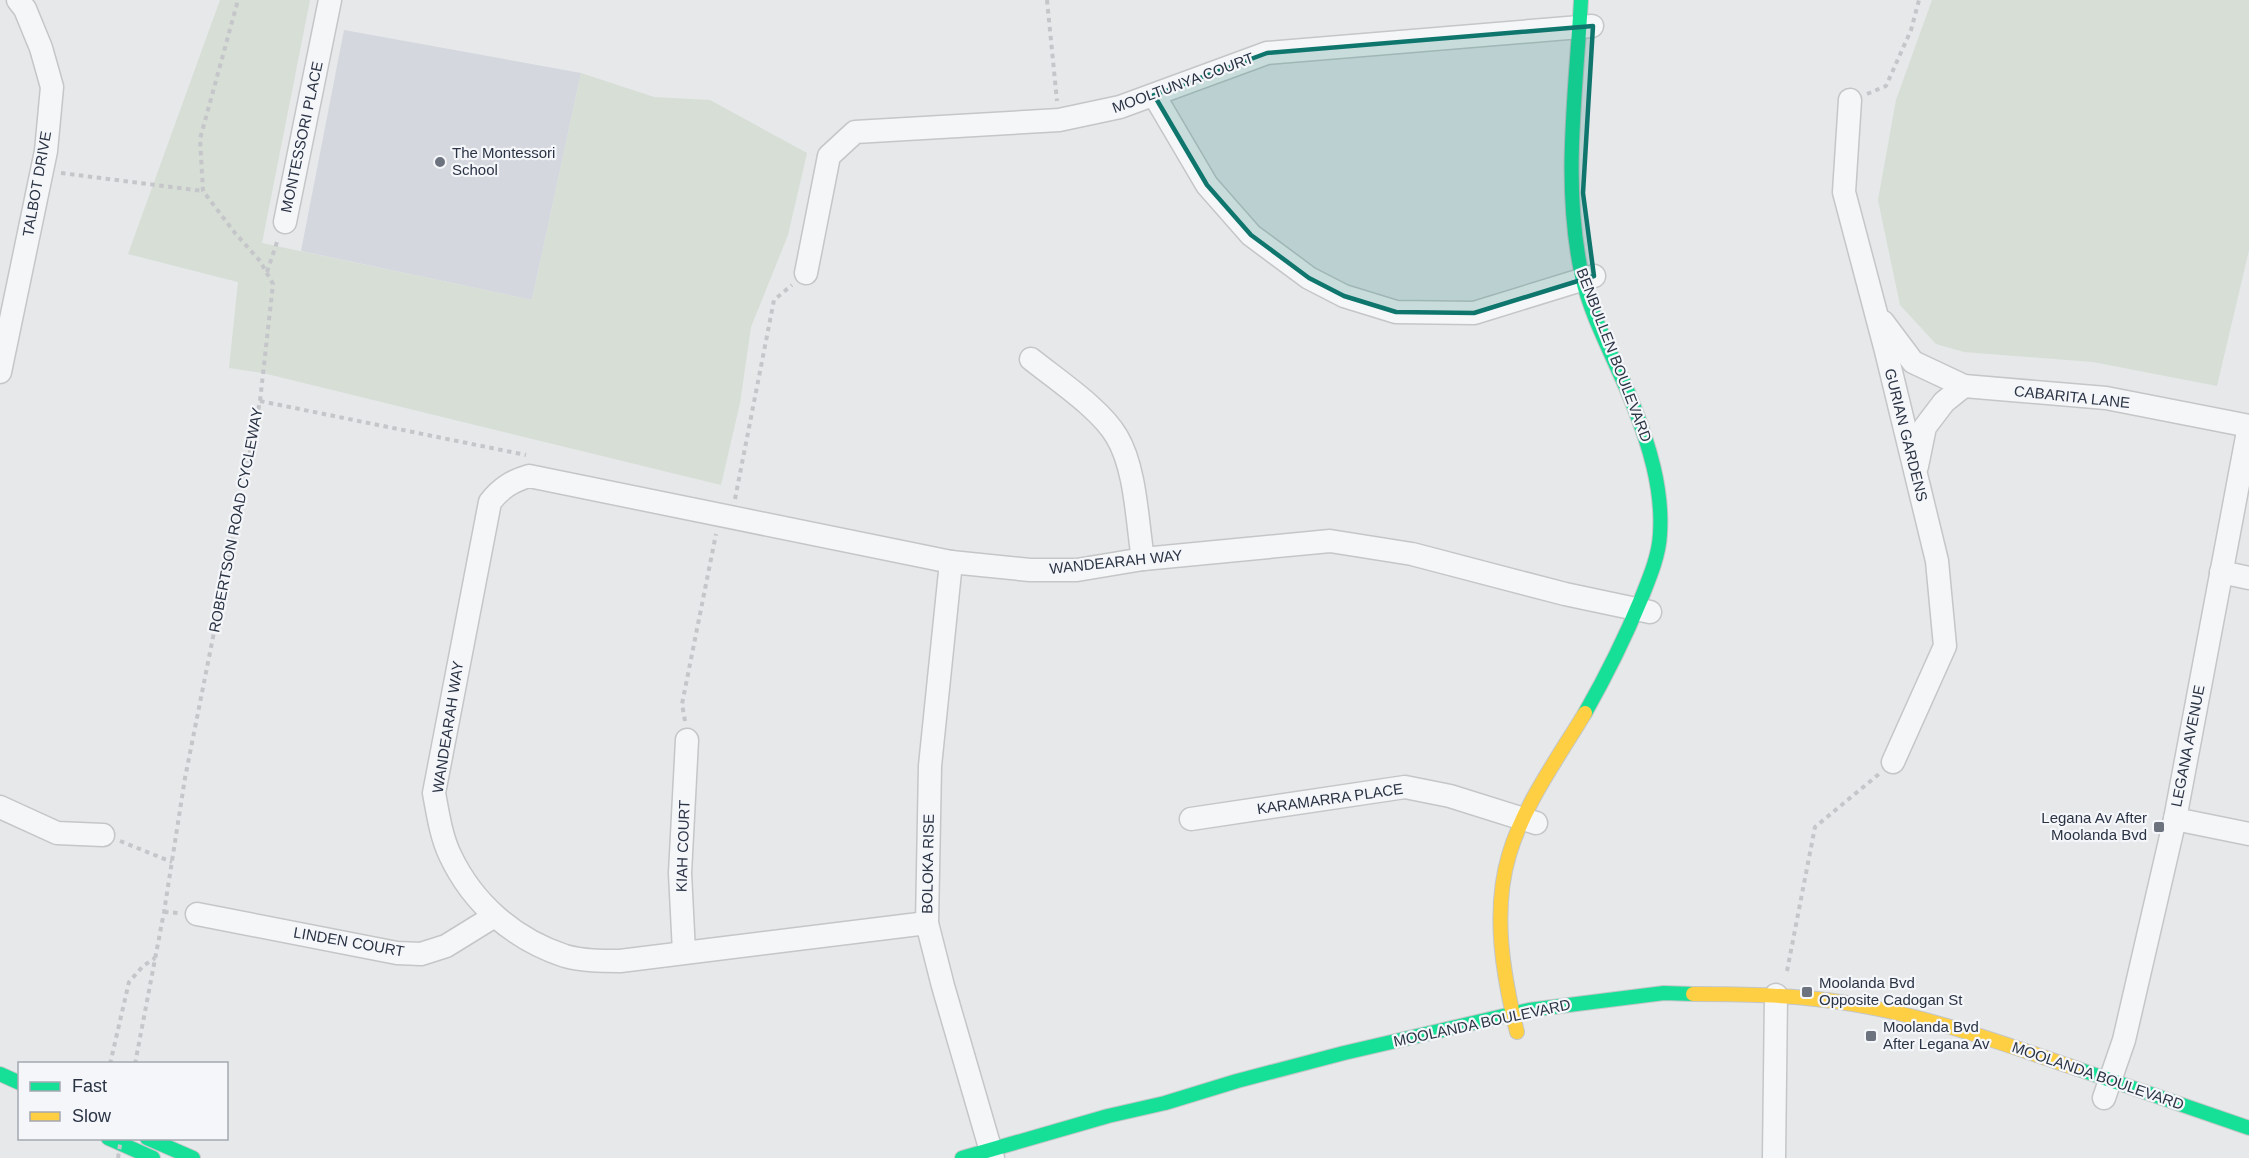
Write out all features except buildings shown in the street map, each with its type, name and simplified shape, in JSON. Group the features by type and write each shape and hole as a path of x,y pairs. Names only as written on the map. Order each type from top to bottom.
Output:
{"street":[{"name":"TALBOT DRIVE","path":"0,372 46,151 52,87 41,48 25,9 18,0"},
{"name":"MONTESSORI PLACE","path":"285,222 330,0"},
{"name":"BENBULLEN BOULEVARD","path":"1581,0 1590,25 1574,110 1572,200 1576,250 1593,284 1638,415 1652,463 1660,518 1660,537 1644,610 1627,664 1587,736"},
{"name":"MOOLTUNYA COURT","path":"806,273 829,156 855,132 1059,120 1120,107 1267,53 1590,25"},
{"name":"BENBULLEN BOULEVARD","path":"1590,74 1583,193 1593,284"},
{"path":"1154,95 1207,185 1251,235 1309,278 1344,296 1396,312 1474,313 1593,284"},
{"name":"GURIAN GARDENS","path":"1850,100 1844,192 1937,561 1945,646 1893,762"},
{"name":"CABARITA LANE","path":"1876,312 1913,362 1964,386 2106,398 2249,426"},
{"name":"BENBULLEN BOULEVARD","path":"1626,354 1653,419"},
{"path":"1031,359 1093,409 1117,436 1127,460 1143,559"},
{"path":"1916,474 1925,427 1944,402 1964,386"},
{"name":"LEGANA AVENUE","path":"2106,1094 2124,1040 2175,819 2249,426"},
{"name":"BENBULLEN BOULEVARD","path":"1515,932 1514,892 1519,864 1532,827 1620,650 1660,588 1669,553 1673,522 1672,493 1659,437"},
{"name":"WANDEARAH WAY","path":"927,923 621,961 592,961 566,956 536,943 493,916 476,898 449,854 440,825 434,793 490,502 499,491 514,481 529,476 951,562 1030,570 1077,570 1143,559 1330,541 1412,554 1565,594 1644,610"},
{"name":"BOLOKA RISE","path":"951,562 930,766 927,923 992,1154"},
{"path":"2221,572 2249,578"},
{"name":"KIAH COURT","path":"684,952 680,873 687,740"},
{"name":"KARAMARRA PLACE","path":"1191,819 1405,787 1450,796 1532,827"},
{"path":"0,807 57,833 103,835"},
{"path":"2175,819 2249,834"},
{"name":"BENBULLEN BOULEVARD","path":"1511,1033 1512,1014 1507,992 1501,895 1509,855 1532,827"},
{"name":"LINDEN COURT","path":"196,914 397,953 422,954 446,946 493,916"},
{"name":"MOOLANDA BOULEVARD","path":"962,1158 992,1154 1323,1059 1512,1014 1528,1005 1664,993 1775,1008 1853,1004 1948,1026 2106,1094 2249,1128"},
{"name":"MOOLANDA BOULEVARD","path":"1511,1033 1533,1028 1528,1005"},
{"path":"1774,1158 1775,1008"},
{"path":"0,1074 18,1082"},
{"path":"112,1140 153,1158"},
{"path":"152,1140 193,1158"}],"path":[{"path":"42,171 203,191 200,139 238,0"},
{"path":"1047,0 1059,120"},
{"path":"1850,100 1886,86 1911,30 1919,0"},
{"name":"ROBERTSON ROAD CYCLEWAY","path":"135,1062 156,957 185,778 260,401 273,284 260,261 203,191"},
{"name":"MONTESSORI PLACE","path":"267,272 285,222"},
{"path":"687,740 682,704 774,300 806,273"},
{"path":"260,401 537,457"},
{"path":"1787,972 1815,827 1893,762"},
{"path":"103,835 172,862"},
{"path":"110,1062 129,982 142,966 156,957"},
{"path":"118,1158 121,1140"}],"highlighted area":[{"path":"1593,26 1583,193 1594,276 1474,313 1396,312 1344,296 1309,278 1251,235 1207,185 1154,95 1267,53"}],"shaded area":[{"path":"220,0 310,0 262,243 532,300 581,73 654,97 710,100 807,153 788,235 751,327 740,403 721,485 263,373 229,368 238,282 128,254"},
{"path":"1932,0 2249,0 2249,250 2217,386 2093,362 1964,352 1936,344 1900,305 1878,200 1896,100"},
{"name":"The Montessori School","path":"344,30 581,73 532,300 301,251"}],"traffic: fast":[{"path":"1581,0 1572,138 1576,242 1591,308 1632,402 1649,450 1657,484 1660,517 1658,551 1647,584 1622,642 1585,713"},
{"path":"962,1158 1108,1116 1165,1103 1237,1081 1344,1053 1529,1010 1664,993 1693,994"},
{"path":"2078,1069 2249,1128"},
{"path":"0,1074 18,1082"},
{"path":"112,1140 153,1158"},
{"path":"152,1140 193,1158"}],"traffic: slow":[{"path":"1517,1032 1507,988 1501,944 1500,921 1504,877 1515,836 1523,818 1542,782 1585,713"},
{"path":"1693,994 1793,997 1853,1004 1910,1016 1967,1032 2078,1069"}],"place":[{"name":"The Montessori School","path":"440,162"},
{"name":"Legana Av After Moolanda Bvd","path":"2159,827"},
{"name":"Moolanda Bvd Opposite Cadogan St","path":"1807,992"},
{"name":"Moolanda Bvd After Legana Av","path":"1871,1036"}]}
